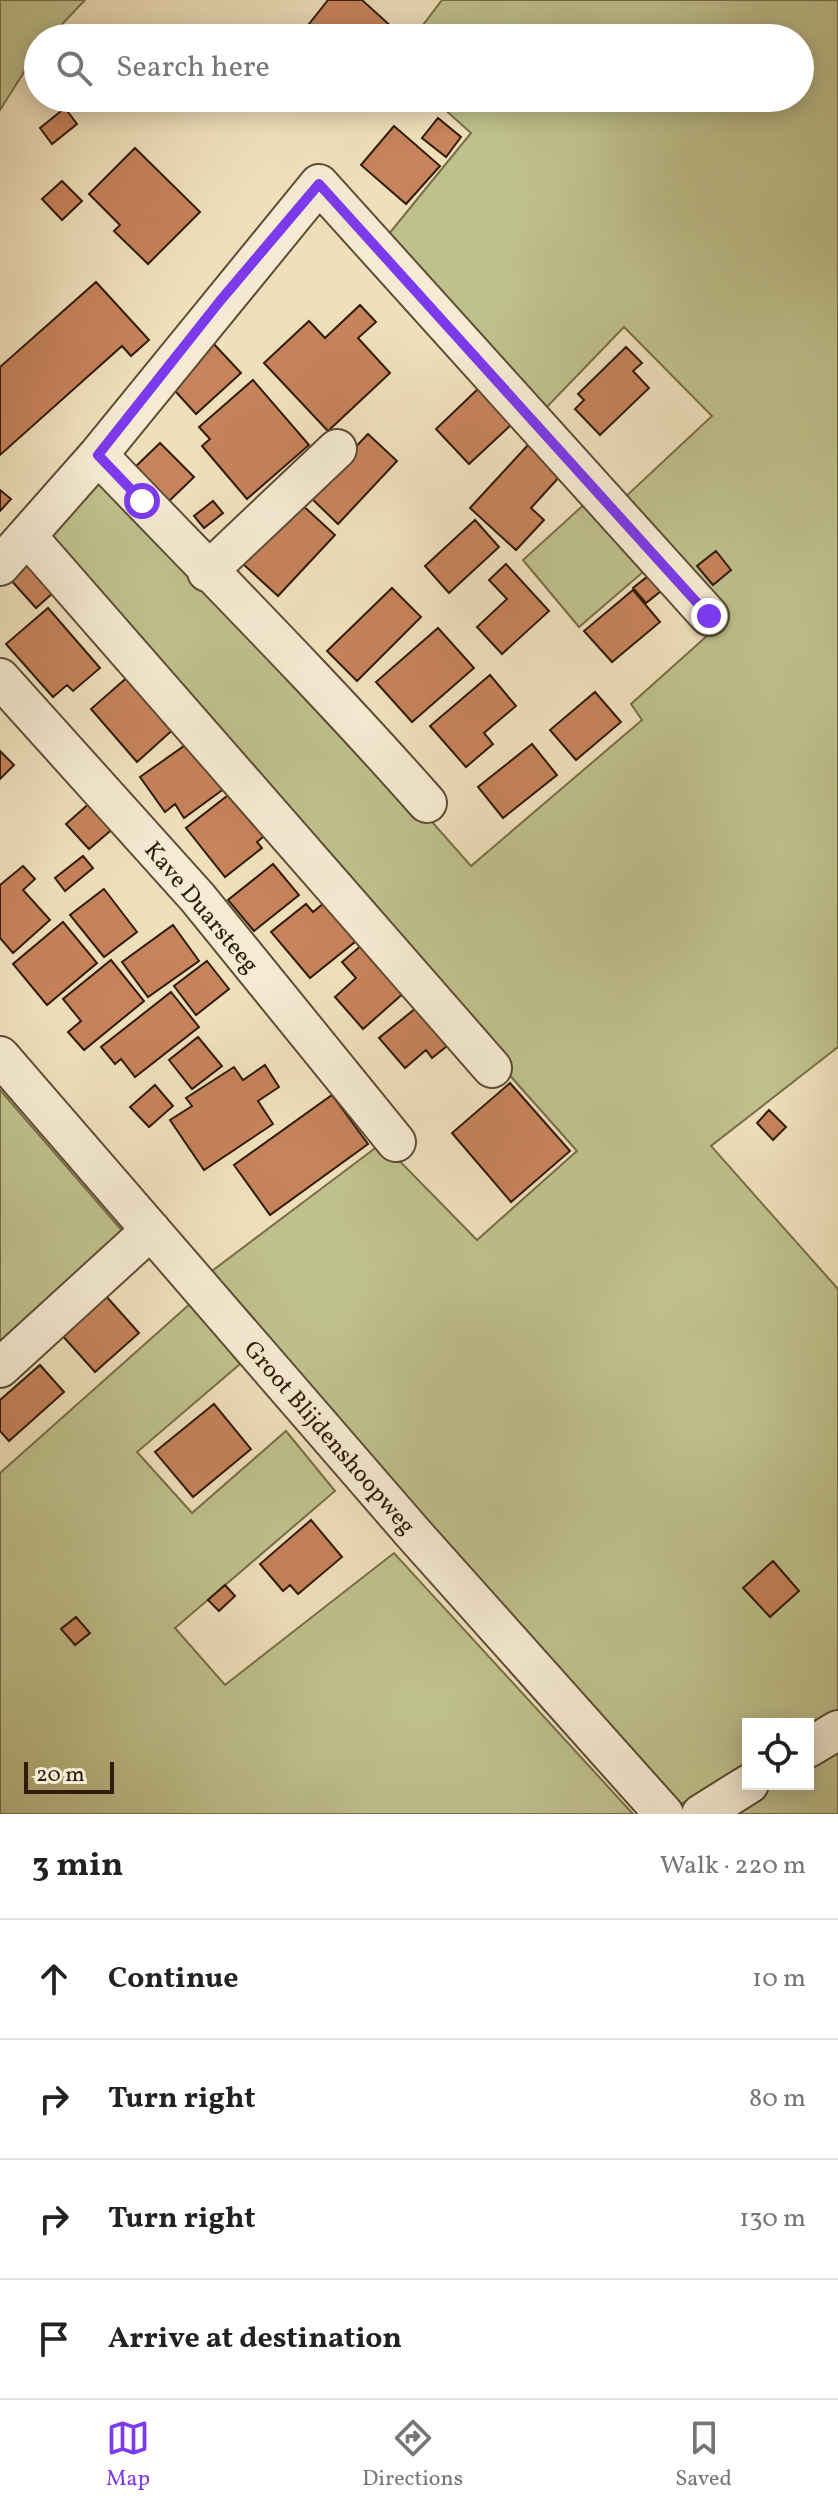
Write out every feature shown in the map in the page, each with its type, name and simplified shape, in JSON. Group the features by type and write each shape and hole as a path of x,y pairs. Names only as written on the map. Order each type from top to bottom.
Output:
{"street":[{"path":"0,566 98,455 220,301 319,184 709,616"},
{"path":"207,572 337,449"},
{"path":"98,455 207,572 326,689 427,803"},
{"path":"27,536 492,1068"},
{"name":"Kave Duarsteeg","path":"0,678 197,897 396,1142"},
{"name":"Groot Blijdenshoopweg","path":"0,1056 413,1533 664,1814"},
{"path":"0,1368 151,1230"},
{"path":"814,1744 838,1730"},
{"path":"701,1814 742,1788"}],"green space":[{"path":"0,0 85,0 62,24 24,24 24,72 0,110"},
{"path":"442,0 838,0 838,1047 711,1146 838,1289 838,1714 814,1728 814,1718 742,1718 742,1773 702,1798 679,1804 208,1274 382,1143 477,1240 577,1151 33,539 93,474 320,695 471,866 642,720 631,704 727,618 622,500 712,416 624,327 543,411 388,235 471,133 448,112 814,112 814,24 424,24"},
{"path":"589,500 650,566 579,627 523,560"},
{"path":"0,1090 125,1234 0,1343"},
{"path":"191,1303 240,1364 137,1452 192,1513 286,1431 335,1491 175,1628 225,1685 394,1553 633,1814 0,1814 0,1473"},
{"path":"838,1747 838,1814 725,1814 766,1790 814,1790 814,1761"}],"building":[{"path":"328,0 362,0 389,24 309,24"},
{"path":"60,112 68,112 77,124 52,144 40,128"},
{"path":"438,118 461,137 446,157 422,138"},
{"path":"394,126 440,166 406,204 361,165"},
{"path":"135,148 200,212 148,264 114,231 120,225 89,194"},
{"path":"62,181 82,201 62,220 42,199"},
{"path":"96,282 149,340 131,356 122,346 0,455 0,367"},
{"path":"360,305 376,322 358,338 390,373 328,431 264,363 309,321 325,338"},
{"path":"212,342 241,373 196,414 167,382"},
{"path":"626,347 642,363 633,371 649,388 600,435 575,409 584,400 578,394"},
{"path":"253,380 309,445 247,499 202,446 210,439 199,427"},
{"path":"479,388 513,423 469,464 436,429"},
{"path":"368,434 397,461 338,524 309,496"},
{"path":"160,443 194,477 165,505 131,471"},
{"path":"528,445 561,475 531,508 544,520 516,550 470,508"},
{"path":"0,490 11,499 0,511"},
{"path":"213,501 223,513 204,528 194,516"},
{"path":"300,503 335,535 278,596 243,564"},
{"path":"475,520 499,547 449,593 425,566"},
{"path":"29,545 63,584 36,608 1,569"},
{"path":"716,551 731,570 713,585 697,566"},
{"path":"506,564 549,611 502,654 477,627 507,599 489,580"},
{"path":"648,576 661,591 646,603 633,588"},
{"path":"392,588 421,617 357,681 327,651"},
{"path":"633,590 660,622 612,662 584,631"},
{"path":"48,608 100,668 73,691 67,685 53,697 6,644"},
{"path":"438,628 474,668 412,722 376,682"},
{"path":"131,674 177,726 137,762 91,709"},
{"path":"490,675 516,706 484,733 493,744 466,767 430,726"},
{"path":"595,692 621,722 576,760 550,730"},
{"path":"191,741 225,788 184,818 175,804 165,812 140,777"},
{"path":"532,744 557,775 503,818 478,787"},
{"path":"0,751 14,765 0,779"},
{"path":"236,789 270,831 257,842 262,848 225,877 186,828"},
{"path":"92,801 115,827 89,849 66,824"},
{"path":"83,856 93,868 65,891 55,878"},
{"path":"273,864 299,895 254,931 228,900"},
{"path":"23,866 35,879 23,890 50,920 13,953 0,938 0,885"},
{"path":"104,889 137,932 104,957 70,915"},
{"path":"330,898 361,937 310,978 271,932 306,904 313,912"},
{"path":"63,922 97,963 47,1005 13,964"},
{"path":"173,925 199,961 148,997 122,962"},
{"path":"371,937 406,991 363,1029 335,997 356,978 342,962"},
{"path":"111,960 144,1001 84,1050 68,1032 81,1021 63,999"},
{"path":"207,961 229,989 196,1015 174,986"},
{"path":"171,992 199,1027 135,1077 121,1059 115,1064 101,1047"},
{"path":"421,1004 452,1042 432,1058 426,1050 405,1068 379,1038"},
{"path":"198,1037 222,1066 192,1089 169,1060"},
{"path":"265,1065 279,1087 258,1101 273,1124 204,1170 170,1120 192,1106 186,1098 234,1067 243,1080"},
{"path":"510,1083 570,1151 511,1202 452,1133"},
{"path":"155,1085 173,1106 149,1127 130,1107"},
{"path":"332,1095 368,1144 270,1215 234,1165"},
{"path":"769,1110 786,1127 773,1140 757,1123"},
{"path":"105,1295 139,1333 95,1372 61,1334"},
{"path":"40,1365 64,1392 9,1441 0,1431 0,1400"},
{"path":"214,1404 251,1449 193,1497 155,1452"},
{"path":"311,1520 342,1557 298,1594 290,1585 283,1591 260,1564"},
{"path":"773,1561 799,1591 770,1617 743,1588"},
{"path":"225,1585 235,1596 219,1611 208,1600"},
{"path":"76,1617 90,1633 75,1645 61,1629"}],"route":[{"path":"142,501 98,455 220,301 319,184 709,616"}]}
